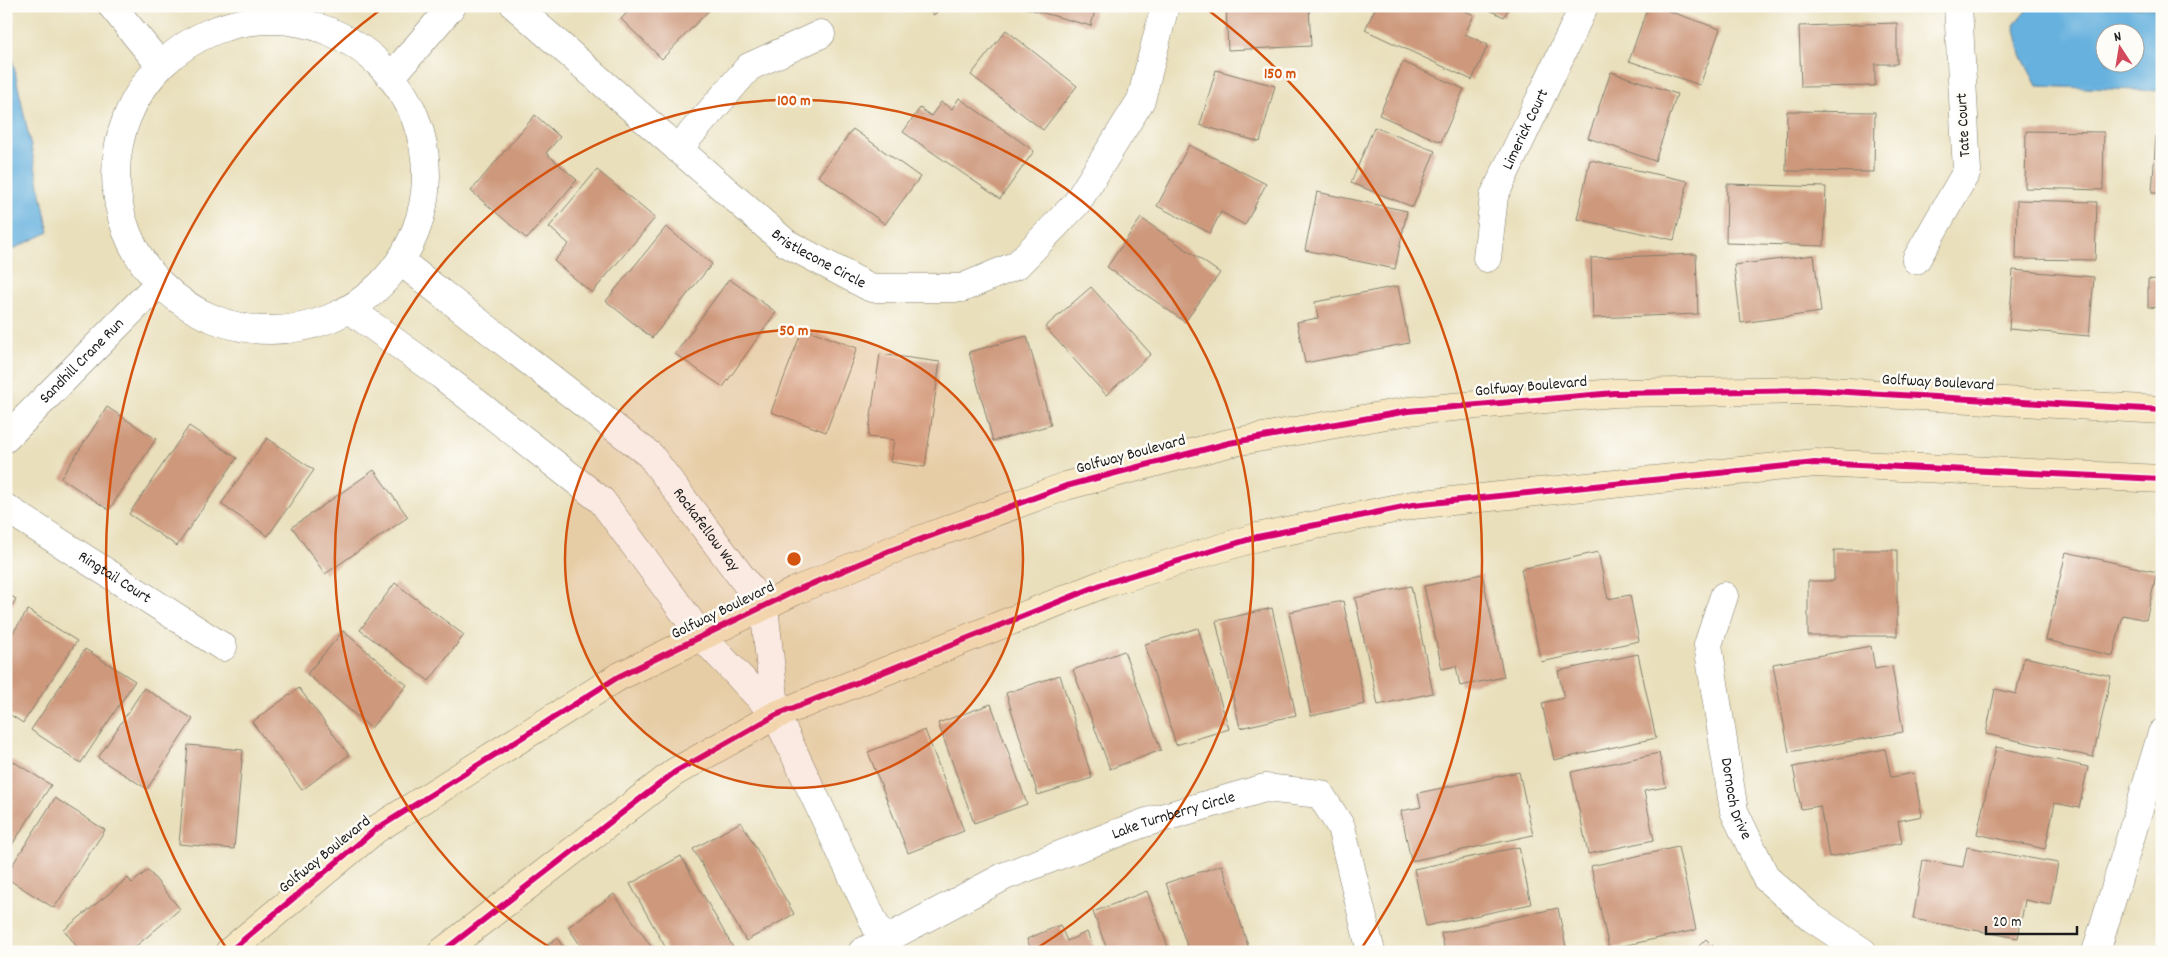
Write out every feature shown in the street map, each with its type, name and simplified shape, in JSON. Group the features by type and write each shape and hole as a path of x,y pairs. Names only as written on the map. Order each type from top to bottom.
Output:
{"street":[{"path":"112,6 160,65"},
{"path":"392,76 452,6"},
{"name":"Bristlecone Circle","path":"515,6 786,243 871,288 962,288 1017,266 1076,204 1141,100 1165,6"},
{"name":"Limerick Court","path":"1487,258 1494,196 1584,6"},
{"name":"Tate Court","path":"1916,260 1967,171 1958,6"},
{"path":"279,20 321,28 360,47 392,76 412,108 424,143 427,180 421,218 400,261 349,309 308,325 263,330 220,321 156,286 126,232 116,188 119,144 134,101 160,65 195,39 236,24 279,20"},
{"path":"678,149 749,67 821,34"},
{"name":"Rockafellow Way","path":"400,261 650,455 764,607"},
{"name":"Sandhill Crane Run","path":"6,438 156,286"},
{"path":"349,309 441,375 602,501 702,636 776,715"},
{"name":"Golfway Boulevard","path":"229,952 375,830 618,677 795,591 892,550 1066,486 1229,443 1408,411 1614,394 1813,390 2162,410"},
{"path":"442,952 675,772 776,715 1103,584 1257,537 1413,505 1815,464 2162,479"},
{"name":"Ringtail Court","path":"6,508 223,648"},
{"name":"Dornoch Drive","path":"1724,596 1708,645 1734,811 1766,878 1812,918 1863,952"},
{"path":"764,607 776,715"},
{"name":"Lake Turnberry Circle","path":"776,715 872,946 1004,876 1144,823 1264,788 1320,794 1341,827 1371,952"},
{"path":"2096,952 2162,733"}],"water":[{"path":"2030,6 2162,8 2162,91 2037,86 2021,55 2014,25"},
{"path":"6,29 49,232 11,250 6,248"}],"building":[{"path":"633,6 713,6 662,59 621,19"},
{"path":"923,6 941,6 934,15"},
{"path":"1018,6 1096,6 1091,26"},
{"path":"1226,6 1309,6 1311,46 1228,50"},
{"path":"1376,6 1455,6 1474,15 1465,34 1488,45 1472,80 1365,30"},
{"path":"1481,6 1510,6 1504,17"},
{"path":"1648,6 1654,6 1720,29 1700,85 1629,61"},
{"path":"1897,23 1897,64 1875,64 1875,86 1801,87 1799,26"},
{"path":"1006,30 1077,86 1043,130 971,75"},
{"path":"1403,62 1464,89 1441,142 1379,115"},
{"path":"1216,70 1275,86 1260,142 1200,125"},
{"path":"1611,72 1677,94 1655,161 1588,138"},
{"path":"959,98 1034,151 1000,199 903,132 920,108 931,116 941,102 952,109"},
{"path":"1787,111 1875,112 1874,172 1786,171"},
{"path":"535,115 560,137 546,153 577,180 527,239 471,191"},
{"path":"1374,127 1435,151 1413,207 1351,183"},
{"path":"853,129 920,177 885,224 818,176"},
{"path":"2026,131 2104,132 2103,190 2025,188"},
{"path":"2156,136 2162,136 2162,193 2152,193"},
{"path":"1189,145 1266,184 1245,225 1221,212 1210,233 1157,206"},
{"path":"1590,160 1688,181 1674,240 1577,219"},
{"path":"597,170 655,218 592,293 554,261 569,244 549,227"},
{"path":"1727,184 1826,187 1824,246 1726,243"},
{"path":"1317,192 1407,211 1395,269 1305,250"},
{"path":"2017,200 2097,202 2095,260 2016,259"},
{"path":"1141,218 1220,273 1185,322 1107,267"},
{"path":"666,227 712,264 652,338 606,301"},
{"path":"1696,254 1698,314 1593,318 1591,258"},
{"path":"1814,255 1821,312 1741,323 1734,265"},
{"path":"2013,270 2094,277 2089,336 2009,329"},
{"path":"729,279 776,312 723,387 675,354"},
{"path":"2148,279 2162,280 2162,308 2148,307"},
{"path":"1398,286 1409,343 1305,363 1297,322 1318,318 1315,302"},
{"path":"1091,287 1151,354 1106,395 1045,327"},
{"path":"803,328 857,348 826,432 771,412"},
{"path":"1027,336 1051,425 993,441 969,352"},
{"path":"880,354 940,362 925,467 890,462 894,440 868,437"},
{"path":"107,407 156,439 109,510 61,478"},
{"path":"189,426 237,458 177,546 129,514"},
{"path":"267,438 314,470 268,536 221,504"},
{"path":"374,470 408,517 325,574 292,527"},
{"path":"1834,550 1897,550 1897,636 1808,636 1808,581 1834,581"},
{"path":"1598,552 1608,599 1630,595 1639,641 1541,662 1521,569"},
{"path":"2066,552 2157,572 2146,620 2123,615 2113,656 2046,640"},
{"path":"1482,574 1504,677 1460,686 1456,666 1442,669 1424,586"},
{"path":"395,583 464,635 429,681 360,630"},
{"path":"1411,586 1433,693 1378,705 1355,598"},
{"path":"6,593 16,599 6,615"},
{"path":"1343,601 1365,704 1311,716 1289,612"},
{"path":"1272,608 1296,715 1240,728 1216,621"},
{"path":"28,610 77,641 23,723 6,712 6,643"},
{"path":"1198,628 1229,729 1176,745 1145,644"},
{"path":"343,631 407,685 371,728 307,674"},
{"path":"1871,646 1875,669 1892,666 1903,732 1789,752 1773,664"},
{"path":"85,649 135,681 81,763 31,730"},
{"path":"1124,651 1161,750 1110,769 1073,670"},
{"path":"1638,654 1656,738 1554,760 1542,703 1564,698 1558,671"},
{"path":"2024,657 2111,676 2093,757 1986,734 1995,689 2016,694"},
{"path":"1060,675 1092,778 1038,795 1006,693"},
{"path":"144,688 193,719 147,789 98,758"},
{"path":"299,688 349,755 302,790 252,722"},
{"path":"991,704 1027,804 974,823 938,723"},
{"path":"925,730 964,831 908,853 868,752"},
{"path":"188,745 243,750 234,849 179,844"},
{"path":"1996,747 2088,767 2079,808 2055,803 2045,849 1977,834"},
{"path":"1885,749 1891,777 1914,773 1922,816 1898,821 1902,843 1829,857 1820,806 1801,809 1793,767"},
{"path":"1659,753 1666,787 1644,791 1654,840 1588,854 1571,772"},
{"path":"6,757 51,785 6,854"},
{"path":"1519,772 1533,835 1411,861 1401,811 1421,807 1418,793"},
{"path":"55,798 105,830 54,908 6,878 6,875"},
{"path":"741,822 794,914 746,941 693,849"},
{"path":"1519,847 1531,904 1426,926 1414,869"},
{"path":"1678,847 1696,930 1609,949 1591,866"},
{"path":"1967,847 2058,863 2050,905 2025,900 2018,938 1913,919 1923,860 1963,867"},
{"path":"681,856 735,951 668,952 630,884"},
{"path":"1222,865 1250,952 1189,952 1166,883"},
{"path":"148,870 180,909 129,952 81,952 64,930 128,878 132,883"},
{"path":"1147,891 1170,952 1108,952 1093,912"},
{"path":"614,894 655,952 585,952 568,927"},
{"path":"1558,908 1567,952 1445,952 1441,933"},
{"path":"1060,925 1067,941 1087,932 1095,952 1032,952 1027,939"},
{"path":"557,938 567,952 536,952"},
{"path":"1706,939 1719,952 1693,952"}],"cycle path":[{"path":"229,952 375,830 618,677 795,591 892,550 1066,486 1229,443 1408,411 1614,393 1813,390 2162,410"},
{"path":"442,952 675,772 776,715 1103,584 1257,537 1413,505 1815,463 2162,479"}]}
